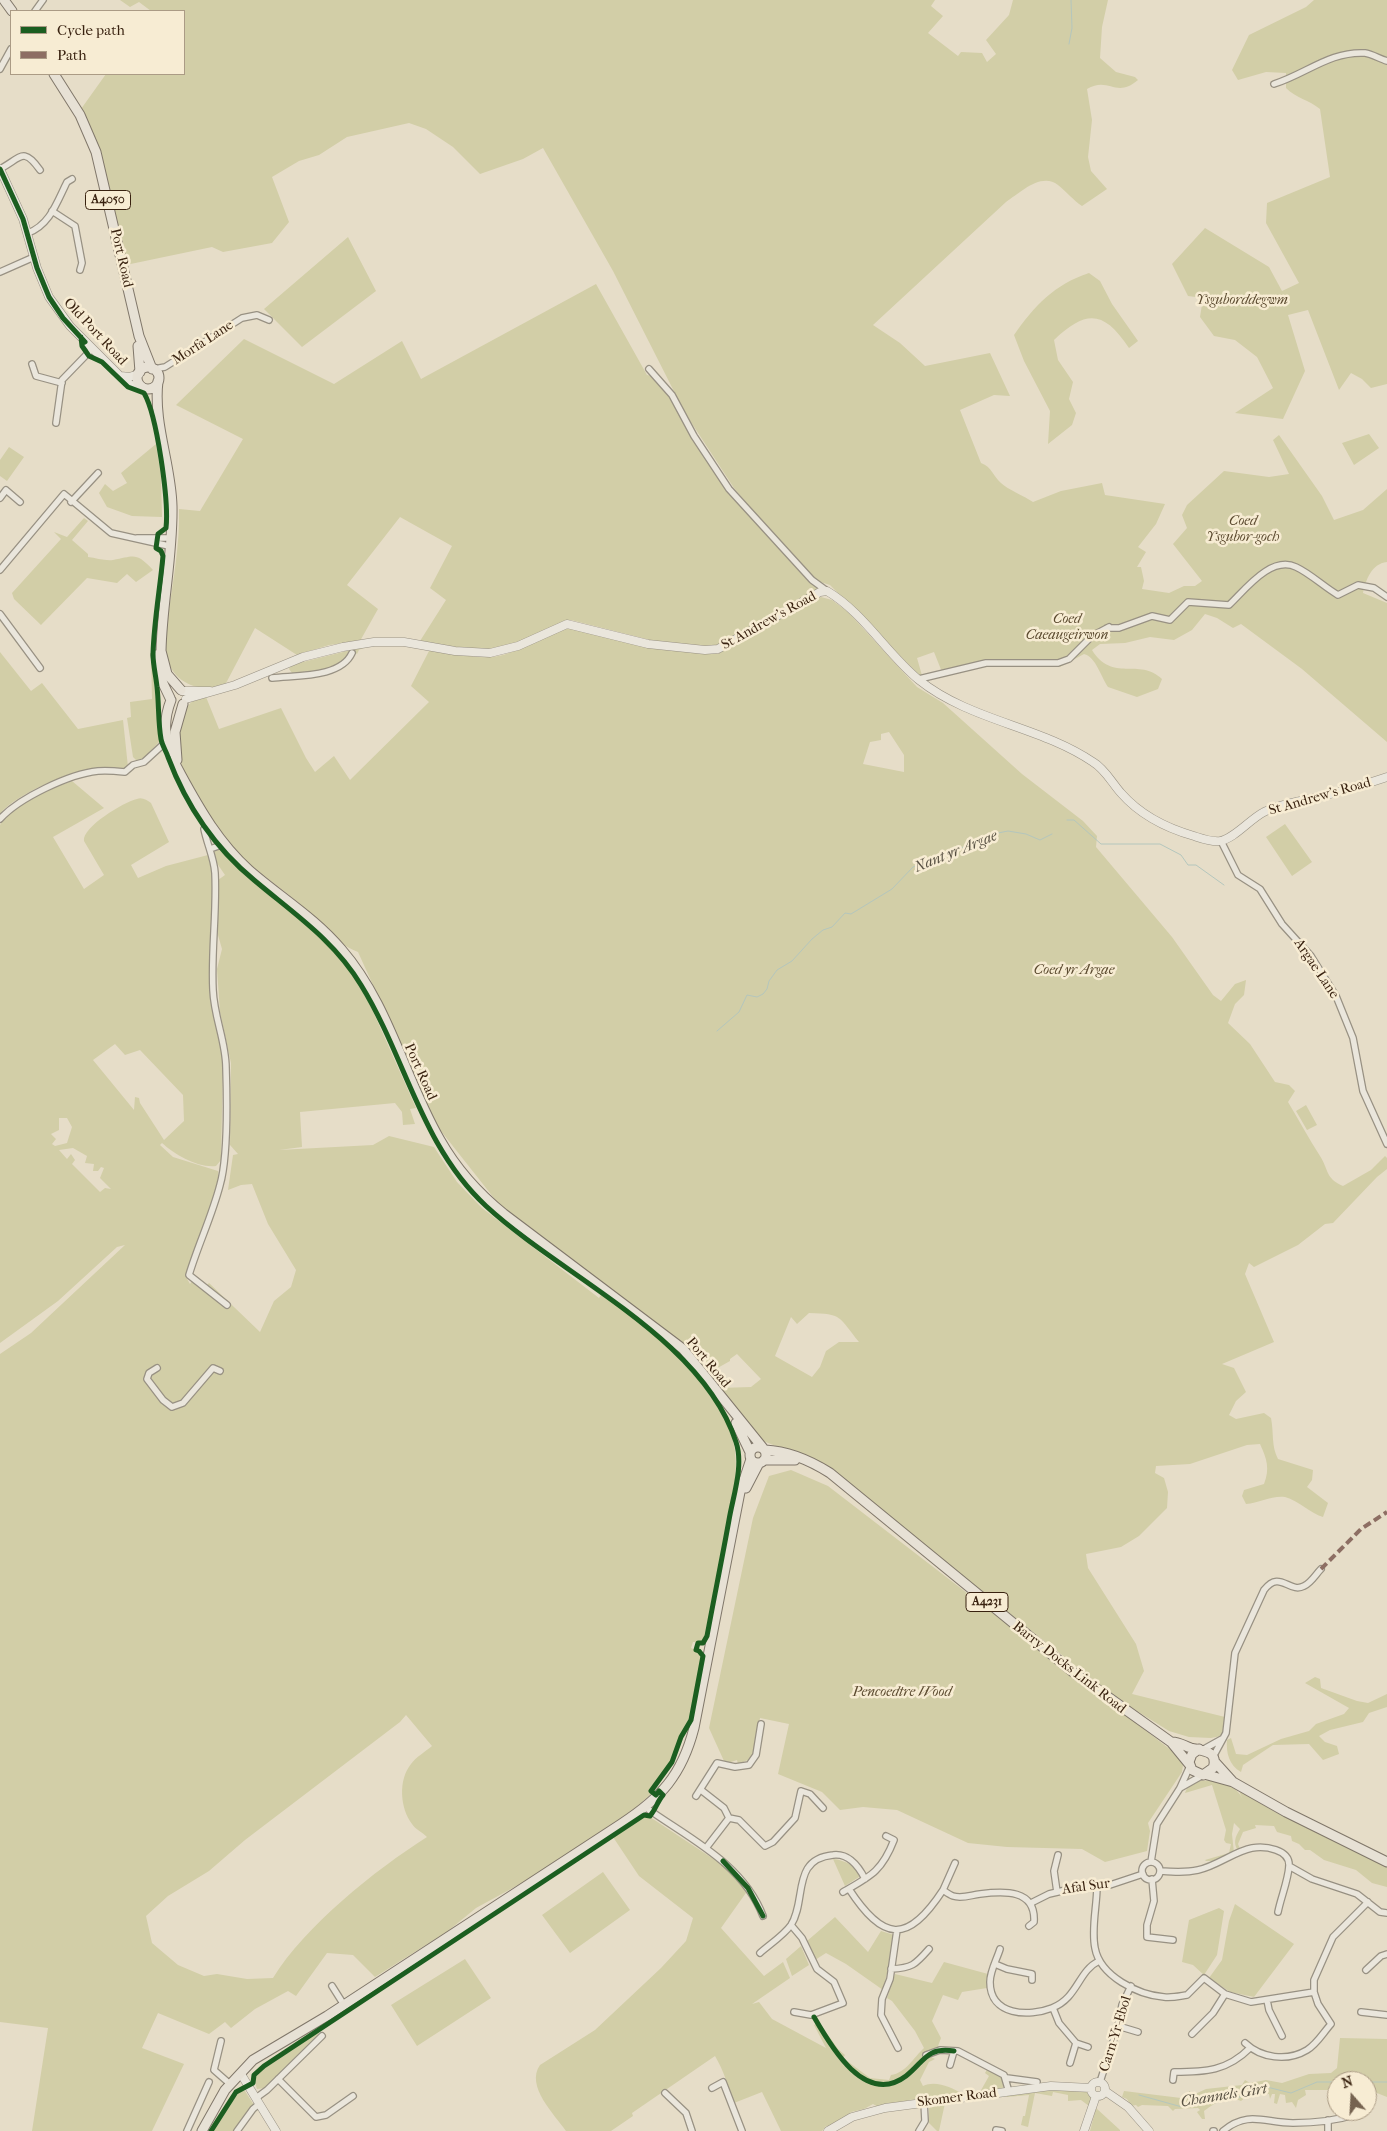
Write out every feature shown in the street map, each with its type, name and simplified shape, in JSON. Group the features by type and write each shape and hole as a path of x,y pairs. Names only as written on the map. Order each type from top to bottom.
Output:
{"main road":[{"name":"Port Road","path":"55,75 82,119 96,152 138,336 138,381 151,398 170,479 172,504 162,613 162,661 167,674 183,696 176,724 175,744 181,775"},
{"name":"Port Road","path":"138,336 158,380 159,427"},
{"path":"139,373 146,368 153,369"},
{"path":"143,387 154,387 158,380"},
{"name":"Port Road","path":"162,613 159,622 156,663 161,682 170,699 164,723 166,741 181,775 208,824 224,844 249,869 320,927 354,965 378,1004 439,1139 469,1182 504,1214 677,1344 696,1362 764,1449"},
{"path":"173,692 183,696 176,705 170,699 173,692"},
{"name":"Port Road","path":"727,1404 756,1458"},
{"path":"202,2131 213,2108 230,2084 241,2074 248,2072 282,2045 645,1807 648,1800 685,1752 696,1721 740,1502 756,1458 764,1449 755,1447 756,1458"},
{"name":"Barry Docks Link Road","path":"764,1449 785,1452 802,1457 805,1461"},
{"name":"Barry Docks Link Road","path":"756,1458 784,1458 805,1461 835,1476 1073,1672 1171,1742 1190,1765"},
{"name":"Barry Docks Link Road","path":"1171,1742 1202,1749"},
{"path":"1190,1765 1192,1754 1202,1749"},
{"name":"A4231","path":"1202,1749 1214,1759 1233,1782"},
{"path":"1204,1774 1213,1768 1214,1759"},
{"name":"A4231","path":"1190,1765 1195,1773 1233,1782 1286,1812 1387,1862"}],"street":[{"path":"0,69 10,51"},
{"path":"1274,84 1293,78 1321,60 1339,56 1366,53 1387,61"},
{"path":"0,169 21,155 26,155 32,158 40,170"},
{"name":"Old Port Road","path":"0,169 28,233 44,288 54,305 92,349 121,376 130,384 143,387"},
{"path":"28,233 39,229 52,211 67,182 72,179"},
{"path":"52,211 76,226 82,263 80,270"},
{"path":"0,272 34,257"},
{"name":"Morfa Lane","path":"153,369 165,367 242,318 257,315 269,320"},
{"path":"56,424 62,383 67,374 92,349"},
{"path":"32,364 36,376 62,383"},
{"name":"Morfa Lane","path":"158,380 165,367"},
{"path":"649,369 672,395 694,436 730,489 824,592"},
{"name":"Old Port Road","path":"121,376 130,378 139,373"},
{"path":"71,502 98,472"},
{"path":"0,498 6,490 20,502"},
{"path":"0,570 64,494 71,502 111,533 170,542"},
{"path":"918,680 986,663 1058,663 1069,659 1092,636 1109,627 1119,628 1152,616 1170,620 1188,602 1229,605 1277,564 1295,566 1338,595 1358,585 1374,588 1387,597"},
{"name":"St Andrew's Road","path":"183,696 212,692 248,680 284,664 324,651 374,642 404,642 455,651 490,653 518,646 567,624 648,644 715,649 724,647 824,592 843,602 918,680 950,699 999,721 1058,743 1090,760 1132,804 1162,826 1204,839 1221,841 1232,837 1244,825 1269,810 1387,777"},
{"path":"0,614 40,668"},
{"path":"272,678 331,670 349,660 352,653"},
{"path":"284,664 289,676"},
{"path":"0,819 17,802 50,787 91,772 125,772 133,765 141,764 170,738 172,728 176,724"},
{"path":"208,824 204,829 214,871 215,897 212,960 214,1009 225,1050 226,1068 223,1168 213,1207 197,1246 189,1275 227,1305"},
{"name":"Argae Lane","path":"1221,841 1238,875 1260,889 1282,924 1311,956 1336,996 1353,1038 1362,1092 1387,1144"},
{"path":"210,849 224,844"},
{"path":"157,1368 149,1373 147,1379 163,1400 172,1407 182,1403 213,1368 220,1370"},
{"path":"1214,1759 1224,1738 1229,1713 1235,1653 1264,1590 1269,1584 1279,1581 1298,1588 1303,1587 1321,1569"},
{"path":"696,1796 717,1763 735,1767 749,1765 756,1755 761,1724"},
{"path":"1202,1749 1224,1738"},
{"path":"1151,1862 1157,1824 1180,1788 1190,1765"},
{"path":"1180,1788 1204,1774"},
{"path":"701,1790 724,1808 729,1818"},
{"path":"729,1818 740,1820 763,1844 768,1845 795,1818 801,1791 810,1794 823,1808"},
{"path":"645,1807 723,1861 746,1885 763,1916"},
{"path":"706,1848 729,1818"},
{"path":"886,1836 894,1840 884,1864 846,1891 882,1927 897,1930 910,1925 926,1914 943,1890 955,1863"},
{"path":"1160,1871 1181,1873 1199,1870 1223,1862 1252,1848 1268,1848 1279,1851 1285,1854 1289,1866 1278,1912"},
{"path":"760,1953 791,1925 806,1870 819,1859 834,1855 842,1856 858,1866 865,1879"},
{"path":"1057,1892 1054,1871 1058,1855"},
{"path":"1151,1862 1158,1866 1160,1871"},
{"path":"1151,1862 1144,1866 1143,1874 1146,1878 1152,1879 1158,1876 1160,1871"},
{"path":"1289,1866 1312,1879 1357,1894 1380,1912 1387,1913"},
{"name":"Afal Sur","path":"1031,1903 1043,1896 1057,1892 1083,1886 1118,1883 1143,1874"},
{"path":"1152,1879 1154,1901 1147,1924 1146,1937 1173,1940"},
{"path":"1096,1886 1094,1942 1099,1961 1110,1974 1131,1986 1154,1995 1175,1997 1187,1995 1204,1978 1225,1994 1251,2002 1314,1992"},
{"path":"943,1890 953,1896 960,1897 978,1894 1017,1894 1031,1903 1035,1911 1034,1925"},
{"path":"1244,2043 1265,2055 1292,2056 1307,2050 1332,2024 1322,2012 1314,1992 1317,1971 1333,1937 1368,1902"},
{"path":"791,1925 802,1938 817,1969 834,1982 843,2003 811,2015 794,2012"},
{"path":"897,1930 891,1968 880,2015 898,2048"},
{"path":"1000,1949 991,1974 991,1991 994,1998 1004,2008 1028,2014 1053,2008 1066,2001 1082,1981 1087,1969 1099,1961"},
{"path":"891,1968 906,1968 917,1963 928,1950"},
{"path":"1366,1970 1381,1956 1387,1954"},
{"path":"995,1964 1007,1969 1032,1974 1032,1980"},
{"path":"332,1986 344,2005"},
{"name":"Carn-Yr-Ebol","path":"1100,2082 1118,2026 1122,2005 1131,1986"},
{"path":"1192,2034 1213,2014 1225,1994"},
{"path":"1267,2000 1269,2010 1282,2036"},
{"path":"1053,2008 1058,2024 1076,2043 1088,2047"},
{"path":"1361,2012 1387,2015"},
{"path":"1118,2026 1138,2032"},
{"path":"237,2131 258,2101 322,2036"},
{"path":"221,2040 214,2070 230,2084"},
{"path":"1070,2063 1076,2043"},
{"path":"1173,2080 1174,2072 1197,2072 1225,2067 1239,2060 1250,2048"},
{"path":"926,2055 940,2050 954,2050 966,2054 1002,2073 1007,2078 1009,2092"},
{"path":"950,2065 954,2050"},
{"path":"241,2074 276,2131"},
{"path":"1007,2078 1037,2082"},
{"path":"278,2079 316,2117 326,2116 353,2096"},
{"path":"187,2131 209,2082"},
{"path":"712,2088 723,2082 742,2131"},
{"path":"1096,2096 1091,2088 1096,2082 1100,2082 1105,2087 1105,2091 1128,2107 1149,2131"},
{"name":"Skomer Road","path":"828,2131 870,2111 924,2102 1061,2086 1091,2088"},
{"path":"1096,2096 1100,2096 1105,2091"},
{"path":"665,2093 686,2113 689,2130"},
{"path":"1084,2131 1096,2096"},
{"path":"919,2131 925,2121 924,2102"},
{"path":"1223,2131 1232,2124 1252,2118 1286,2123 1327,2120"}],"green space":[{"path":"120,0 935,0 931,6 943,16 928,33 958,56 961,52 982,53 987,62 996,54 986,40 1009,15 1013,0 1108,0 1102,27 1100,58 1116,72 1135,77 1138,80 1124,88 1101,85 1087,89 1092,120 1088,157 1091,171 1107,189 1082,206 1058,185 1051,182 1038,182 1024,189 1006,202 873,325 900,343 925,366 990,353 1010,396 994,395 960,410 981,463 988,467 1007,488 1033,502 1061,491 1102,483 1105,495 1165,504 1156,524 1138,547 1146,552 1137,567 1141,567 1144,581 1142,589 1169,593 1184,586 1195,586 1202,581 1173,544 1187,528 1182,515 1187,505 1224,471 1269,477 1289,474 1273,440 1279,435 1322,496 1334,520 1363,510 1387,489 1387,562 1381,563 1373,569 1363,593 1387,603 1387,742 1302,669 1241,624 1233,628 1217,618 1205,614 1192,630 1174,640 1150,637 1125,643 1100,644 1092,650 1100,660 1108,665 1117,668 1144,670 1162,679 1158,689 1137,697 1108,687 1095,663 1084,654 1060,667 1031,663 1002,664 944,677 934,652 917,658 923,679 830,585 817,581 784,548 734,488 685,413 613,271 543,148 523,159 480,174 453,147 426,129 409,123 347,137 319,155 299,161 272,177 289,222 272,243 223,252 212,247 121,266 101,178 76,116 105,75 185,75 185,10 150,10 139,2 130,7"},
{"name":"Ysguborddegwm","path":"1314,0 1387,0 1387,384 1371,388 1362,379 1351,373 1339,390 1308,310 1288,315 1305,371 1283,419 1235,413 1273,388 1257,357 1235,340 1214,336 1200,317 1203,298 1188,296 1172,264 1205,228 1269,267 1282,291 1299,283 1266,223 1267,203 1330,177 1320,109 1286,88 1286,73 1266,72 1238,80 1232,70 1249,35 1306,7"},
{"path":"348,237 376,291 302,347 264,309"},
{"path":"1089,273 1100,281 1112,304 1138,341 1129,348 1111,327 1103,321 1094,318 1076,323 1054,340 1058,360 1073,382 1069,399 1076,413 1072,425 1048,444 1050,411 1024,361 1014,335 1046,297 1066,283"},
{"path":"596,284 647,375 653,376 669,393 699,447 757,524 817,586 817,590 729,642 712,647 666,644 571,620 510,647 477,651 420,641 446,600 430,588 452,546 400,517 347,585 378,609 360,641 329,645 297,655 255,628 225,685 206,688 197,687 188,684 174,673 169,665 165,646 177,549 179,509 200,511 243,439 176,405 244,339 334,384 402,341 421,379"},
{"path":"1369,434 1379,448 1354,465 1342,443"},
{"path":"156,444 161,476 162,517 132,516 107,507 99,493 105,484 113,491 127,483 121,473"},
{"path":"9,447 24,457 7,481 0,476 0,460"},
{"path":"84,518 88,521 72,540 88,554 88,557 110,560 135,557 143,560 153,570 136,582 127,574 117,583 87,578 41,625 14,599 12,593 61,539 54,532 67,537"},
{"name":"Coed yr Argae","path":"821,597 832,600 848,612 917,687 943,703 1022,774 1083,821 1097,836 1096,847 1172,937 1213,995 1221,1001 1235,984 1246,980 1244,995 1235,1004 1228,1023 1250,1044 1275,1082 1289,1085 1295,1091 1288,1102 1323,1161 1330,1177 1343,1186 1371,1170 1385,1156 1387,1158 1387,1169 1333,1223 1325,1224 1298,1245 1254,1267 1249,1263 1245,1274 1274,1342 1222,1364 1234,1368 1246,1392 1236,1401 1229,1415 1236,1419 1264,1413 1271,1418 1278,1459 1313,1470 1312,1480 1307,1487 1328,1503 1323,1517 1285,1497 1276,1497 1246,1504 1242,1496 1244,1490 1264,1484 1267,1469 1266,1459 1260,1444 1247,1445 1190,1464 1156,1466 1155,1473 1164,1478 1168,1492 1167,1508 1139,1536 1121,1547 1086,1554 1088,1568 1136,1644 1144,1671 1132,1694 1225,1717 1224,1730 1221,1736 1211,1738 1189,1737 1169,1731 1116,1698 828,1466 763,1441 753,1433 719,1388 751,1387 761,1379 737,1354 730,1361 698,1379 728,1426 735,1451 735,1481 705,1638 702,1642 693,1642 691,1648 700,1652 702,1657 691,1717 679,1738 671,1762 650,1791 652,1793 630,1813 593,1838 531,1878 476,1908 448,1931 375,1977 353,1955 327,1953 296,1996 288,1991 255,2009 231,2028 225,2022 209,2034 158,2013 142,2048 184,2064 152,2131 32,2131 48,2028 0,2022 0,1354 31,1333 125,1245 117,1247 58,1301 0,1343 0,825 6,816 22,802 41,792 72,781 104,808 53,837 84,889 104,875 84,841 85,835 96,822 123,805 139,798 151,803 169,842 131,865 138,878 166,866 208,855 213,876 210,974 213,1013 223,1057 221,1160 216,1166 202,1165 180,1156 162,1143 160,1145 173,1157 218,1171 212,1207 186,1277 190,1284 192,1281 206,1286 209,1283 260,1332 274,1301 291,1287 296,1270 268,1224 252,1184 241,1185 228,1190 233,1155 238,1154 230,1145 231,1063 220,1012 217,969 222,949 218,935 218,880 225,875 214,859 213,852 220,849 253,881 335,949 351,971 372,1009 416,1108 410,1109 415,1124 403,1125 402,1112 395,1103 300,1112 302,1147 279,1150 373,1145 389,1136 434,1147 457,1182 482,1208 599,1298 605,1288 501,1207 437,1126 358,952 332,936 302,906 233,849 218,830 184,771 178,744 181,721 189,704 201,697 206,697 219,729 281,708 315,772 334,756 350,780 429,702 411,686 430,649 466,656 494,657 512,652 547,634 574,627 659,649 718,654 754,631","holes":["889,732 904,755 904,772 863,764 870,742 881,740 881,734","115,1044 125,1055 140,1050 183,1095 184,1121 164,1140 140,1103 139,1098 135,1097 134,1110 93,1060","59,1118 67,1118 72,1127 67,1143 55,1146 52,1144 56,1139 51,1134 59,1130","73,1148 87,1156 85,1163 94,1164 93,1171 98,1171 101,1167 104,1168 100,1178 111,1189 105,1188 100,1192 72,1164 75,1160 71,1154 67,1159 59,1150","809,1313 834,1316 843,1322 859,1342 839,1342 826,1351 820,1367 812,1377 775,1356 791,1317 797,1324","406,1715 432,1746 411,1764 402,1786 403,1802 408,1817 412,1824 427,1837 342,1900 303,1939 273,1978 247,1979 217,1974 204,1976 178,1965 152,1943 146,1916 168,1896 209,1871 245,1840 400,1722"]},
{"path":"367,646 359,650 357,654 353,651 341,663 326,669 292,673 289,669 291,665"},
{"path":"0,652 31,691 42,683 78,729 123,720 128,767 125,770 105,767 98,768 60,778 18,798 0,814"},
{"path":"151,652 160,741 144,758 137,761 133,757 127,718 131,717 130,702 152,699"},
{"path":"1285,824 1312,862 1292,876 1266,837"},
{"path":"1306,1105 1317,1125 1307,1130 1296,1111"},
{"name":"Pencoedtre Wood","path":"791,1470 828,1486 1180,1757 1183,1765 1182,1772 1148,1823 1150,1831 1147,1851 1105,1862 1082,1849 1007,1847 968,1843 897,1810 863,1807 840,1810 822,1792 778,1774 789,1724 760,1718 753,1758 738,1764 737,1760 728,1763 724,1761 709,1728 753,1518 769,1476"},
{"path":"1315,1677 1320,1679 1321,1688 1357,1701 1368,1703 1387,1694 1387,1707 1369,1713 1363,1722 1330,1730 1319,1736 1325,1742 1337,1746 1339,1754 1323,1760 1309,1744 1273,1745 1243,1765 1241,1772 1237,1769 1229,1758 1227,1740 1231,1738 1236,1754 1247,1755 1281,1739 1309,1731 1316,1724 1344,1714 1349,1708 1305,1683"},
{"path":"1199,1781 1212,1781 1231,1786 1243,1800 1239,1791 1275,1812 1387,1866 1387,1887 1372,1883 1356,1870 1324,1860 1310,1850 1305,1850 1299,1844 1292,1841 1291,1836 1277,1832 1274,1826 1255,1825 1256,1828 1243,1832 1238,1844 1240,1849 1238,1851 1235,1840 1240,1829 1234,1823 1232,1834 1234,1853 1214,1861 1206,1861 1229,1853 1231,1844 1226,1843 1224,1840 1226,1830 1212,1785 1185,1793 1187,1788"},
{"path":"645,1816 650,1817 724,1866 748,1890 721,1928 764,1976 783,1962 790,1978 752,2004 759,2002 772,2019 826,2048 814,2025 819,2022 838,2049 845,2055 843,2058 870,2078 889,2080 891,2075 905,2068 924,2048 915,2031 892,2001 887,1998 895,1974 932,1983 944,1962 988,1974 987,1988 962,1992 958,2000 943,1995 932,2021 941,2038 938,2046 963,2049 953,2049 927,2055 935,2059 929,2062 920,2080 923,2086 928,2084 943,2085 962,2094 909,2100 878,2107 873,2104 864,2109 851,2112 840,2122 826,2126 822,2131 781,2131 762,2092 734,2103 715,2056 632,2113 633,2116 611,2131 566,2131 549,2109 539,2091 536,2073 540,2065 595,2030 661,1968 686,1941 693,1918 639,1876 613,1837"},
{"path":"833,1859 846,1862 854,1867 859,1873 859,1877 845,1886"},
{"path":"603,1872 630,1910 570,1953 542,1915"},
{"path":"1235,1904 1294,1944 1254,1997 1230,1992 1209,1978 1222,1960 1229,1921"},
{"path":"1219,1908 1224,1911 1217,1955 1204,1975 1193,1965 1182,1962 1189,1920"},
{"path":"835,1917 868,1952 881,1931 894,1935 894,1945 883,1990 846,1964 826,1953 815,1960 807,1941"},
{"path":"801,1946 809,1965 792,1976 786,1959"},
{"path":"465,1959 491,1998 417,2046 391,2005"},
{"path":"320,2029 318,2038 265,2088 257,2089 254,2079 258,2072"},
{"path":"1340,2038 1387,2039 1387,2097 1377,2093 1377,2071 1333,2071 1337,2068"},
{"path":"988,2068 1000,2073 1005,2083 1002,2089 980,2092 989,2076 985,2073"},
{"path":"1327,2073 1327,2090 1305,2090 1306,2095 1298,2100 1296,2108 1292,2102 1286,2103 1285,2095 1280,2094 1277,2104 1274,2103 1275,2094 1272,2094 1270,2099 1269,2094 1247,2096 1241,2101 1231,2098 1217,2102 1204,2111 1205,2119 1202,2119 1197,2112 1200,2110 1198,2108 1175,2109 1173,2111 1168,2106 1131,2106 1127,2099 1122,2097 1124,2091 1181,2098 1189,2094 1189,2091 1195,2094 1206,2089 1242,2085 1245,2080 1250,2083 1266,2080 1282,2083 1309,2074"},
{"path":"1053,2089 1087,2092 1091,2098 1089,2106 1081,2100 1068,2101 1068,2095 1053,2092 1052,2096 1035,2093 1028,2127 1021,2125 1023,2116 1025,2116 1029,2095 1007,2097 1006,2095"},
{"path":"239,2091 245,2091 254,2105 235,2131 212,2131 220,2116"},
{"path":"945,2103 939,2131 937,2131 929,2123 929,2108"},
{"path":"1096,2108 1120,2130 1120,2131 1090,2131"}],"waterway":[{"path":"1069,44 1072,28 1071,0"},
{"name":"Nant yr Argae","path":"1067,820 1074,820 1101,844 1160,844 1181,855 1188,865 1196,865 1224,885"},
{"name":"Nant yr Argae","path":"717,1031 739,1012 747,995 757,997 763,994 777,970 792,961 812,939 823,930 832,927 845,913 851,914 892,889 913,867 993,834 1008,831 1026,834 1040,840 1052,834"},
{"name":"Channels Girt","path":"1139,2095 1182,2107 1206,2099 1240,2097 1267,2087 1291,2093 1317,2082 1327,2082"},
{"name":"Channels Girt","path":"1377,2082 1387,2082"}],"marked path":[{"path":"1321,1569 1361,1529 1387,1512"}],"cycle path":[{"path":"0,169 23,219 37,268 49,297 63,318 85,342"},
{"path":"81,337 82,346 89,356 102,362 128,387 144,393 153,420 161,459 166,499 166,528 158,534 156,548 161,551 163,556 153,662 158,693 161,739 183,792 203,824 226,854 312,928 350,969 377,1013 430,1129 445,1156 464,1182 486,1206 517,1232 628,1312 663,1340 694,1371 719,1405 736,1442 739,1461 737,1481 707,1636 703,1643 698,1643 696,1650 703,1656 691,1720 681,1737 672,1762 651,1791 656,1795 659,1791 663,1795 654,1811 650,1816 644,1815 264,2066 254,2075 253,2083 236,2092 211,2131"},
{"path":"723,1861 748,1888 763,1916"},
{"path":"814,2017 829,2042 851,2069 863,2078 877,2084 891,2084 906,2076 932,2053 945,2050 954,2051"}],"park label":[{"name":"Coed Ysgubor-goch","path":"1243,530"},
{"name":"Coed Caeaugeirwon","path":"1067,628"}]}
